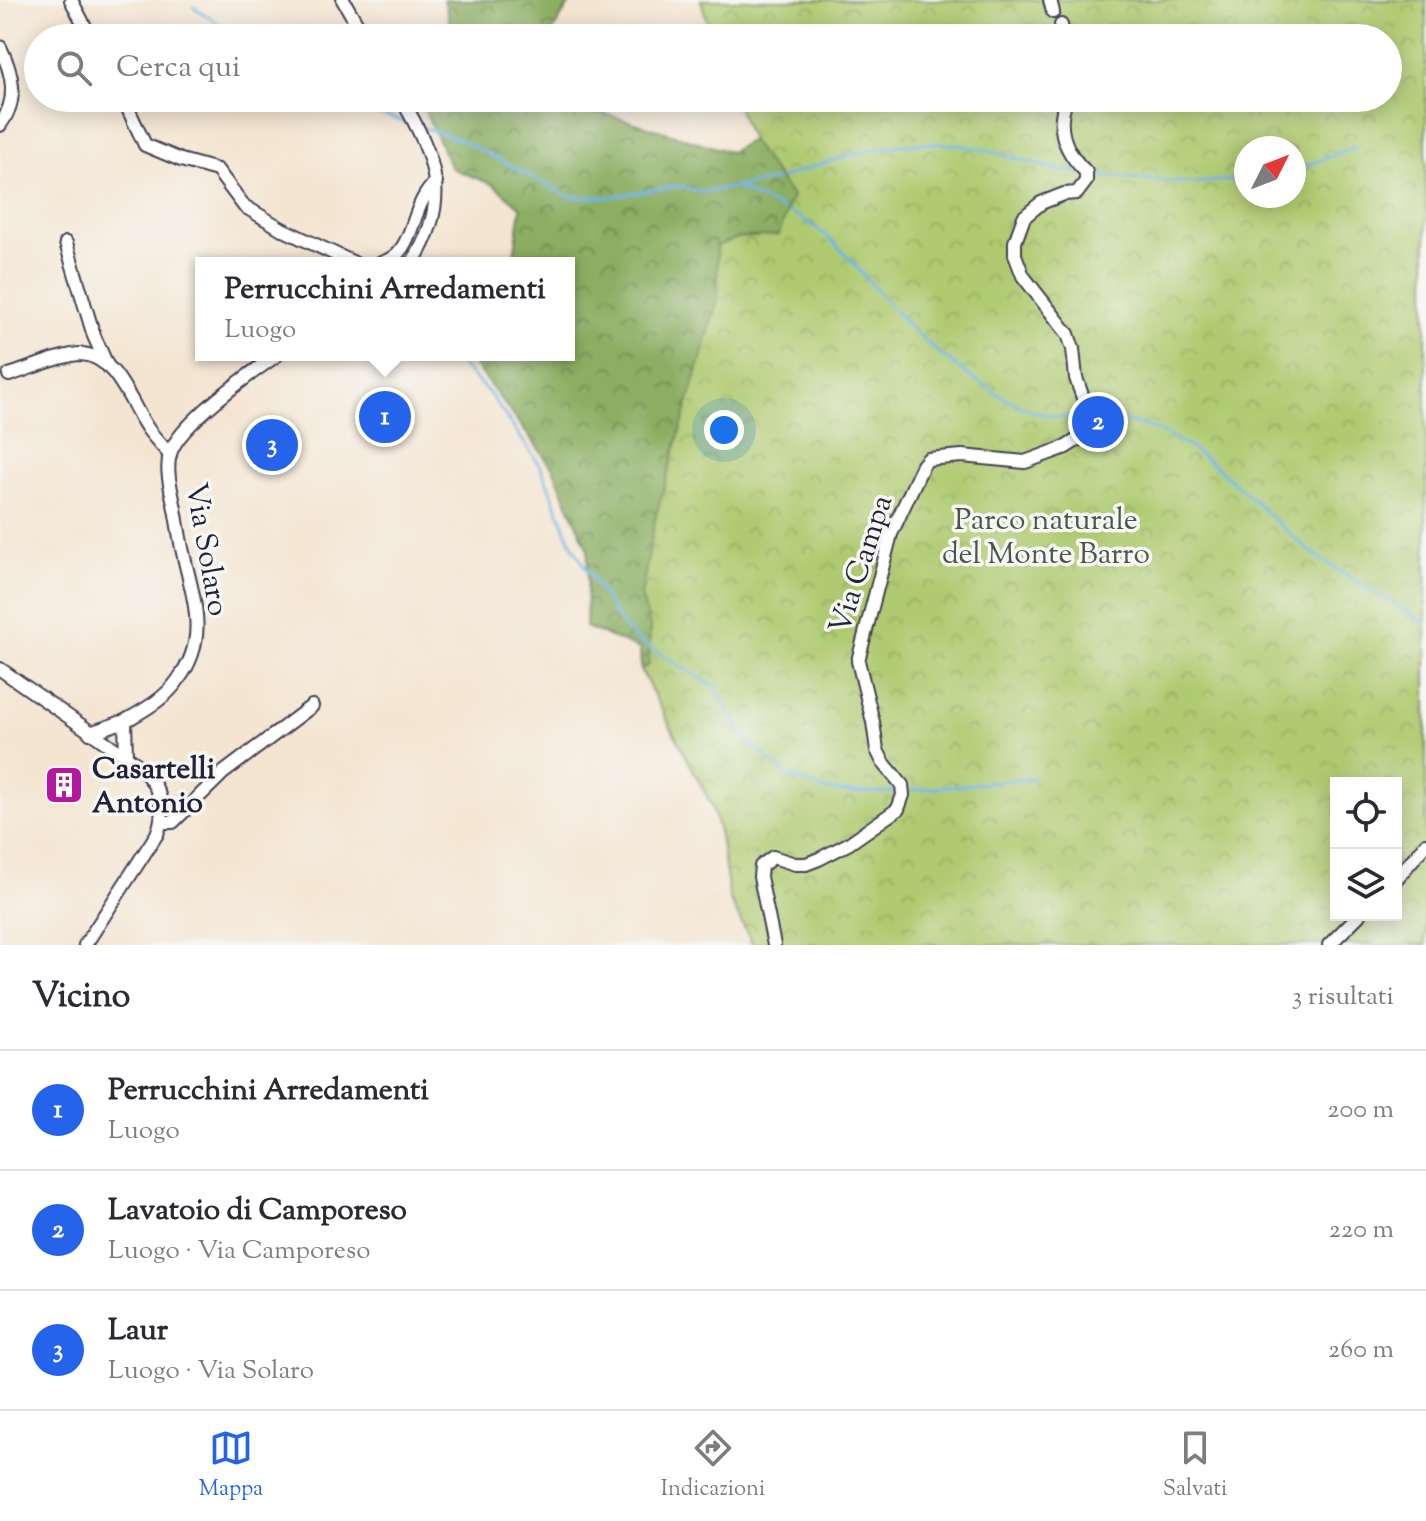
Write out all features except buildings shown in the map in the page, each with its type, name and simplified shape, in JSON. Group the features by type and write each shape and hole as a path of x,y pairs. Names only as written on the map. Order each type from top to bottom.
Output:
{"street":[{"path":"71,0 84,24"},
{"path":"343,0 357,24"},
{"path":"0,47 13,88 12,104 0,125"},
{"path":"130,112 145,145 217,170 244,206 282,229 341,257"},
{"path":"409,112 433,162 436,188 433,221 416,257"},
{"name":"Via Campa","path":"774,945 760,877 761,866 773,857 806,864 834,853 898,809 903,795 902,785 877,750 858,661 891,534 923,465 928,459 962,456 1025,462 1066,447 1083,436 1088,422 1068,334 1023,276 1015,255 1015,242 1024,217 1041,203 1064,194 1077,193 1086,177 1069,154 1061,130 1062,112"},
{"path":"395,257 409,240 412,221 425,192 436,188"},
{"path":"66,243 94,336 107,366"},
{"path":"9,375 79,354 94,356 107,366 122,385 147,428 170,455"},
{"name":"Via Solaro","path":"90,733 125,721 159,700 178,682 187,666 197,636 195,597 184,559 168,475 170,455 176,441 189,427 269,361"},
{"path":"0,669 152,778 161,800 162,822 130,879 85,945"},
{"path":"162,822 173,822 223,773 312,706"},
{"path":"125,721 126,757"},
{"path":"1402,872 1426,844"},
{"path":"1329,945 1353,921"}],"green space":[{"path":"444,0 572,0 557,24 446,24 450,22"},
{"name":"Parco naturale del Monte Barro","path":"701,0 1426,0 1426,945 753,945 730,900 720,835 712,806 641,670 649,664 650,625 641,596 655,519 718,299 717,246 738,238 779,235 792,196 751,141 740,112 1402,112 1402,24 708,24"},
{"name":"Parco naturale del Monte Barro","path":"425,112 606,114 730,152 751,140 740,112 1194,112 1325,116 1323,377 1396,777 1330,777 1330,921 1402,921 1402,813 1426,945 753,945 730,900 720,835 712,806 641,670 640,649 586,627 588,550 553,468 472,361 575,361 575,257 514,257 521,208 494,185 451,168"}],"waterway":[{"path":"193,7 219,24"},
{"path":"374,112 411,124"},
{"path":"422,127 461,140 570,197 607,197 679,186 705,192 776,180"},
{"path":"782,178 880,148 930,143 981,149 1083,174"},
{"path":"1306,166 1356,147"},
{"path":"1090,175 1193,183 1234,180"},
{"path":"736,188 783,209"},
{"path":"790,212 833,242 906,323 964,372 1028,409 1053,416 1085,418"},
{"path":"457,361 489,393 540,465 573,547 621,624 636,639 715,687 744,737 787,775 825,790 898,792"},
{"path":"1091,418 1146,426 1191,448 1305,547 1426,622"},
{"path":"906,791 1033,778"}],"place":[{"name":"Perrucchini Arredamenti","path":"385,417"},
{"name":"Lavatoio di Camporeso","path":"1098,422"},
{"name":"Laur","path":"272,445"},
{"name":"Casartelli Antonio","path":"64,785"}]}
